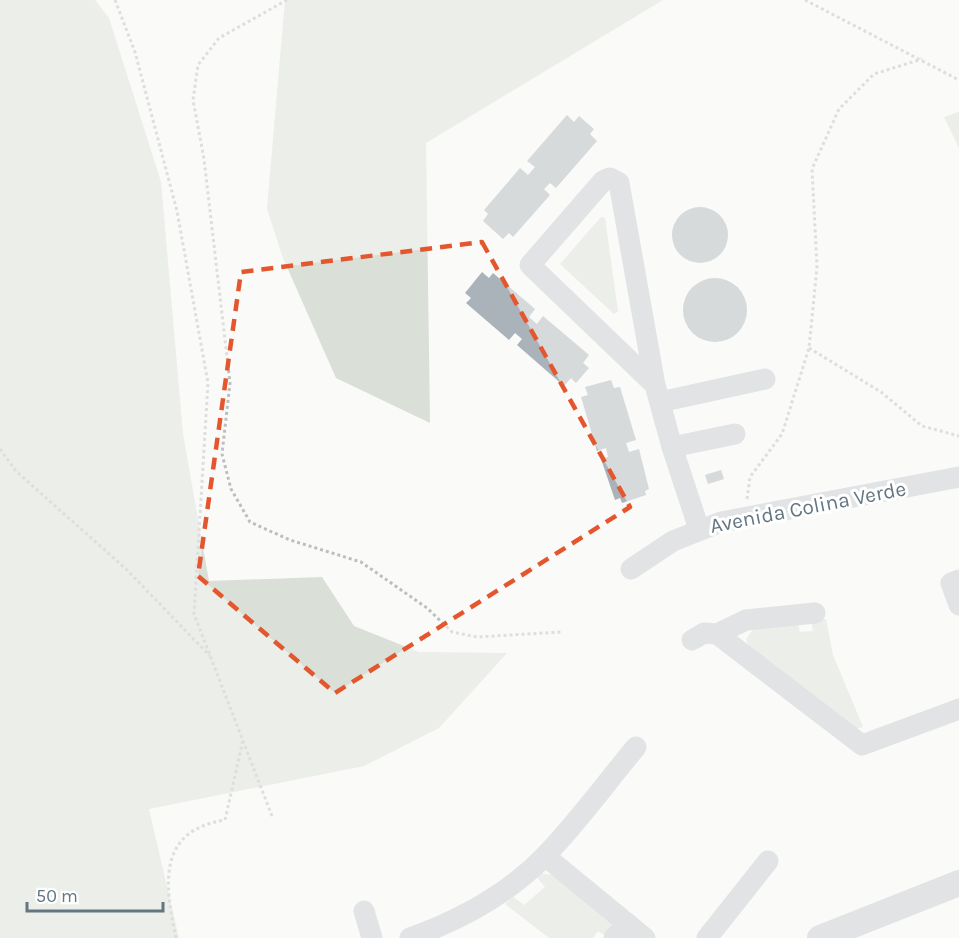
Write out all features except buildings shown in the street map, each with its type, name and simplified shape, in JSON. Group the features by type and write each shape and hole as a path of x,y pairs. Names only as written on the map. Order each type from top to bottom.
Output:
{"street":[{"path":"657,394 530,265 603,181 610,178 619,183 657,394 699,529"},
{"path":"657,394 765,379"},
{"path":"672,447 735,434"},
{"name":"Avenida Colina Verde","path":"631,569 654,552 699,529 744,517 959,477"},
{"path":"959,580 951,583 959,605"},
{"path":"692,640 704,633 717,634 746,620 815,613"},
{"path":"717,634 862,745 959,709"},
{"path":"410,938 446,931 499,895 545,856 636,747"},
{"path":"545,856 621,931 645,938"},
{"path":"706,938 768,861"},
{"path":"820,938 959,883"},
{"path":"364,911 372,938"}],"path":[{"path":"115,0 135,52 177,211 208,382 194,614 244,738 272,816"},
{"path":"287,0 219,38 198,65 193,100 204,159 230,383 222,454 231,489 250,522 290,540 361,562 427,608 452,632 477,637 561,632"},
{"path":"805,0 959,80"},
{"path":"744,517 750,477 782,434 809,348 817,267 812,168 840,109 874,74 922,59"},
{"path":"809,348 881,392 922,426 959,436"},
{"path":"0,449 16,471 126,569 211,657"},
{"path":"176,938 168,901 167,879 170,861 178,844 192,831 208,823 225,820 244,738"}],"highlighted area":[{"path":"482,242 630,507 335,693 198,576 241,272"}],"shaded area":[{"path":"0,0 95,0 109,18 161,182 183,434 209,581 322,577 354,626 419,652 507,653 439,728 364,766 149,809 179,938 0,938"},
{"path":"285,0 663,0 426,143 430,423 336,378 283,258 267,209"},
{"path":"959,112 959,148 944,117"},
{"path":"601,217 605,218 618,311 614,314 560,264"},
{"path":"826,619 833,655 863,727 852,730 751,651 746,640 753,629 798,624 800,632 813,631 811,620"},
{"path":"539,873 559,876 614,922 609,938 598,931 593,938 549,938 505,904 513,897 524,905 545,887 535,875"}]}
